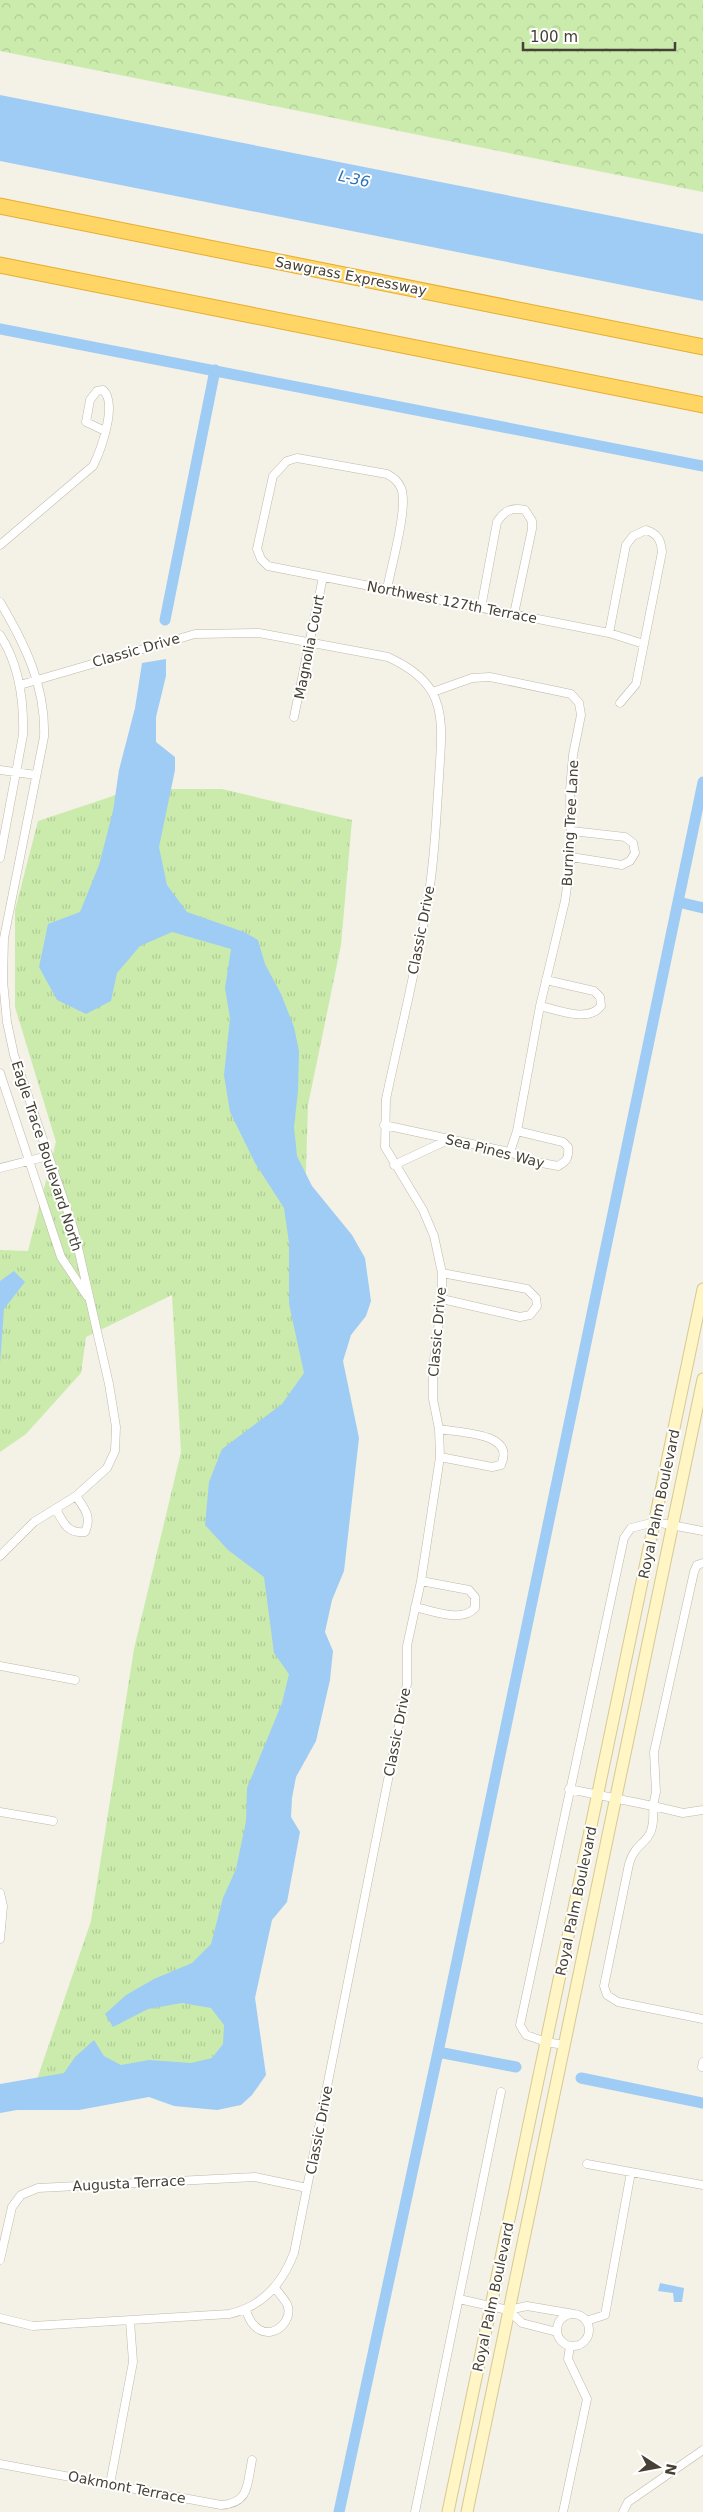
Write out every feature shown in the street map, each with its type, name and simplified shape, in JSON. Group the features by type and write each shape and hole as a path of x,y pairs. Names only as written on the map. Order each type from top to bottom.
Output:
{"highway":[{"name":"Sawgrass Expressway","path":"0,206 703,347"},
{"path":"0,265 703,405"}],"street":[{"path":"0,545 93,466 105,431 111,405 108,394 104,390 96,391 90,400 86,422 105,431"},
{"name":"Northwest 127th Terrace","path":"387,589 404,504 402,489 396,479 387,474 297,458 287,461 272,476 258,549 261,559 268,566 514,614 609,634 644,644"},
{"path":"482,608 497,522 503,513 515,508 525,510 532,521 532,529 514,614"},
{"path":"609,634 626,545 633,536 646,530 654,533 661,541 662,552 644,644 636,684 620,703"},
{"name":"Magnolia Court","path":"294,717 322,577"},
{"name":"Eagle Trace Boulevard North","path":"0,602 22,639 37,679 45,717 44,736 4,938 3,981 7,1022 14,1055 74,1230 116,1427 115,1451 107,1468 76,1496 34,1522 0,1556"},
{"name":"Classic Drive","path":"20,685 194,634 259,633 388,657 406,666 421,678 433,692 440,713 441,744 434,850 428,899 386,1099 384,1125 385,1147 422,1210 434,1236 442,1273 442,1299 433,1367 433,1399 439,1429 440,1456 421,1581 407,1646 407,1684 294,2253 286,2273 275,2288 246,2311"},
{"path":"0,635 20,685 23,735 0,858"},
{"name":"Burning Tree Lane","path":"433,692 472,678 490,677 571,694 579,703 581,715 573,755 570,790 571,857 565,901 540,1006 516,1131 510,1152"},
{"path":"0,770 36,775"},
{"path":"571,857 622,865 630,861 635,853 633,843 625,837 572,831"},
{"path":"540,1006 586,1016 596,1013 601,1006 600,997 594,991 546,980"},
{"name":"Eagle Trace Boulevard North","path":"0,1073 61,1256 89,1300"},
{"name":"Sea Pines Way","path":"384,1125 510,1152 531,1161 558,1166 566,1161 569,1155 568,1147 562,1142 516,1131"},
{"path":"394,1165 450,1139"},
{"path":"0,1168 29,1163 48,1156"},
{"path":"442,1273 526,1289 536,1298 537,1306 530,1315 520,1317 442,1299"},
{"name":"Royal Palm Boulevard","path":"448,2512 703,1289"},
{"name":"Royal Palm Boulevard","path":"466,2512 703,1379"},
{"path":"439,1429 495,1439 502,1446 505,1456 501,1465 492,1467 440,1456"},
{"path":"56,1509 66,1528 76,1533 85,1532 89,1523 88,1512 76,1496"},
{"path":"564,2045 546,2042 526,2035 520,2025 624,1538 631,1528 655,1522 703,1531"},
{"path":"703,1563 697,1565 694,1572 654,1752 656,1792 653,1806 653,1830 649,1838 634,1852 629,1864 605,1991 609,1999 618,2002 703,2019"},
{"path":"415,1608 460,1616 469,1615 475,1608 475,1597 469,1590 421,1581"},
{"path":"0,1666 75,1680"},
{"path":"569,1789 683,1813 703,1810"},
{"path":"0,1812 53,1821"},
{"path":"0,1893 3,1906 0,1939"},
{"path":"415,2512 501,2092"},
{"path":"587,2164 703,2185"},
{"path":"459,2298 508,2310 527,2306 574,2314 586,2321 605,2315 631,2172"},
{"name":"Augusta Terrace","path":"0,2260 12,2207 21,2195 38,2188 255,2176 307,2188"},
{"path":"0,2318 33,2326 228,2314 246,2311 252,2324 260,2330 270,2332 278,2330 284,2324 288,2312 287,2304 275,2288"},
{"path":"508,2310 522,2322 557,2332"},
{"path":"574,2314 564,2317 557,2326 557,2332 562,2342 570,2346 584,2341 588,2332 586,2321"},
{"path":"110,2484 133,2362 130,2320"},
{"path":"563,2512 587,2399 568,2359 570,2346"},
{"path":"623,2512 628,2502 703,2450"},
{"name":"Oakmont Terrace","path":"0,2464 221,2505 235,2504 244,2496 252,2460"}],"green space":[{"path":"0,0 703,0 703,192 0,51"},
{"path":"134,789 222,789 352,820 341,945 308,1105 305,1200 337,1486 220,2077 33,2091 91,1921 134,1649 181,1452 172,1295 86,1337 81,1373 26,1434 0,1452 0,1250 28,1251 56,1142 15,1007 15,910 38,821"}],"water":[{"name":"L-36","path":"0,95 703,234 703,301 0,161"},
{"path":"166,659 166,676 156,717 156,742 175,757 175,770 159,847 167,885 187,912 244,932 258,940 265,964 281,994 294,1027 299,1051 298,1091 294,1127 297,1156 312,1186 352,1235 365,1258 371,1301 366,1316 351,1335 343,1361 359,1438 344,1571 332,1600 325,1632 333,1651 330,1680 316,1741 296,1777 292,1798 291,1817 300,1832 287,1902 272,1920 255,1998 266,2075 252,2095 241,2105 217,2110 174,2106 149,2097 79,2110 17,2110 0,2113 0,2084 64,2073 75,2057 94,2040 104,2056 121,2065 149,2060 191,2063 212,2058 223,2044 224,2025 211,2008 182,2003 148,2009 113,2027 105,2014 126,1995 154,1979 192,1963 211,1944 223,1898 236,1869 246,1821 247,1788 282,1703 289,1674 274,1653 264,1577 228,1550 205,1525 209,1482 222,1449 282,1404 304,1373 289,1304 289,1243 284,1208 255,1163 230,1112 224,1075 230,1018 225,988 231,949 172,932 140,946 117,973 111,1001 86,1014 57,1000 39,967 48,924 80,912 99,865 113,811 119,770 135,708 142,663"},
{"path":"14,1271 25,1282 4,1309 0,1364 0,1281"},
{"path":"660,2283 684,2288 682,2302 674,2302 673,2293 658,2291"}],"waterway":[{"path":"0,329 703,466"},
{"path":"165,620 215,370"},
{"path":"339,2512 438,2052 703,782"},
{"path":"678,902 703,908"},
{"path":"438,2052 516,2067"},
{"path":"581,2078 703,2103"}]}
